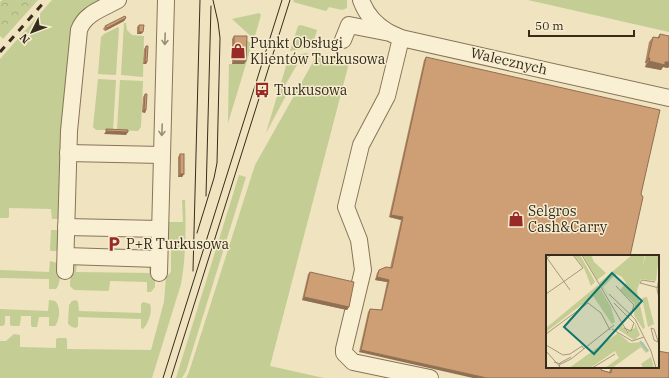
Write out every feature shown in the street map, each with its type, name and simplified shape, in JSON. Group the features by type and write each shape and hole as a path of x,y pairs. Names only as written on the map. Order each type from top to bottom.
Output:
{"street":[{"path":"118,0 89,16 83,21 80,28 68,153 66,263 159,266 166,0"},
{"path":"362,0 365,9 372,19 381,28 396,35 387,96 361,145 346,207 359,240 363,270 344,353 347,358 353,362 430,378"},
{"name":"Walecznych","path":"343,40 348,25 669,98"},
{"path":"68,153 162,155"},
{"path":"66,227 160,229"}],"green space":[{"path":"2,0 38,0 3,39 0,36 0,2"},
{"path":"52,0 104,0 87,9 59,219 52,219 51,209 9,208 9,217 0,218 0,59"},
{"path":"294,0 347,0 347,8 342,10 329,7 326,11 293,2"},
{"path":"528,0 669,0 669,32"},
{"path":"259,13 261,15 254,39 232,19"},
{"path":"124,23 126,23 127,30 132,35 144,36 143,77 121,75"},
{"path":"301,25 317,30 312,47 290,51 298,26"},
{"path":"118,27 116,75 98,74 101,37"},
{"path":"245,39 252,44 228,123 229,64 244,64"},
{"path":"307,53 309,55 303,66 298,63 284,87 289,90 266,133 289,56"},
{"path":"317,55 349,63 270,366 324,378 186,378 255,165"},
{"path":"98,79 116,80 113,130 96,130 93,127"},
{"path":"120,80 143,81 141,127 138,131 117,130"},
{"path":"239,175 246,177 186,371 182,378 176,378"},
{"path":"182,200 185,200 185,253 181,284 152,378 0,378 0,341 6,341 14,334 20,335 20,347 56,348 56,339 66,338 67,349 151,350 164,302 166,277 171,272 171,247 166,242 167,222 183,222"},
{"path":"51,230 57,230 60,233 59,249 57,251 50,250"},
{"path":"50,261 57,263 59,268 60,280 56,289 49,289 49,279 0,278 0,270 49,272"},
{"path":"77,262 76,272 149,273 149,264 155,271 155,287 151,292 147,292 147,282 110,281 108,291 74,290 70,286 71,266"},
{"path":"49,300 57,303 59,310 59,317 55,326 49,326 49,317 39,317 37,327 32,327 31,316 21,316 20,325 12,326 10,325 10,316 5,316 5,324 0,326 0,309 48,311"},
{"path":"76,300 78,302 79,311 141,313 141,304 143,302 150,304 151,307 148,321 143,329 141,328 141,319 78,317 78,326 76,328 68,324 69,305 72,301"}],"building":[{"path":"125,16 126,18 107,28 105,26"},
{"path":"139,25 144,25 143,32 139,32"},
{"path":"660,34 669,36 669,62 665,62 665,65 649,61 650,58 648,58 653,37 659,38"},
{"name":"Punkt Obsługi Klientów Turkusowa","path":"234,36 247,36 246,61 234,61"},
{"path":"146,46 148,46 147,62 145,62"},
{"name":"Selgros Cash&Carry","path":"426,57 660,110 641,194 643,197 630,255 546,255 546,368 602,368 601,370 611,373 612,368 659,368 659,351 669,353 669,378 487,378 361,350 370,309 382,310 389,280 377,277 379,270 386,267 392,268 403,217 391,215"},
{"path":"145,94 147,94 146,110 144,110"},
{"path":"106,129 128,130 128,132 106,131"},
{"path":"180,154 184,154 184,174 180,174"},
{"path":"310,272 354,282 349,307 304,297"}],"tram line":[{"path":"193,271 200,0"},
{"path":"197,233 214,178 217,163 220,38 213,0"},
{"path":"163,378 282,0"},
{"path":"171,378 290,0"},
{"path":"206,196 211,6"}],"railway":[{"path":"0,52 46,0"}],"place":[{"name":"Punkt Obsługi Klientów Turkusowa","path":"238,51"},
{"name":"Turkusowa","path":"262,90"},
{"name":"Selgros Cash&Carry","path":"516,219"},
{"name":"P+R Turkusowa","path":"114,244"}]}
